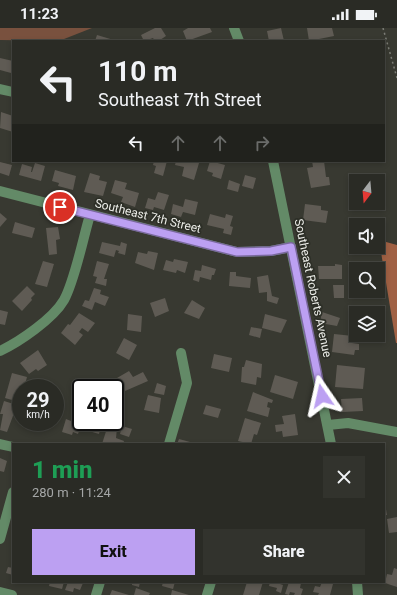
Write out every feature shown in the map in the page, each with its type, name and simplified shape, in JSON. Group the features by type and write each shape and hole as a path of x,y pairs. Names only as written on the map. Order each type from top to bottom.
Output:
{"street":[{"path":"234,28 239,40"},
{"path":"0,89 12,92"},
{"name":"Southeast Roberts Avenue","path":"273,162 331,443"},
{"name":"Southeast 7th Street","path":"0,191 237,252 265,251 291,247"},
{"path":"0,351 13,345 49,316 64,300 90,215"},
{"path":"169,443 187,383 180,353"},
{"path":"328,425 348,423 397,432"},
{"path":"0,444 12,447"},
{"path":"0,539 12,496"},
{"path":"96,595 100,583"},
{"path":"207,595 211,583"},
{"path":"356,583 358,595"},
{"path":"0,592 12,595"}],"path":[{"path":"383,28 397,78"}],"shaded area":[{"path":"0,28 92,28 62,40 0,40"},
{"path":"385,242 397,245 397,343 385,276 385,262 383,262 381,254 385,254"}],"building":[{"path":"155,28 161,28 166,36 160,40 154,40 153,38 144,40 141,35"},
{"path":"188,28 210,28 212,32 187,40 183,31"},
{"path":"281,28 284,40 269,40 267,31"},
{"path":"307,28 332,28 334,36 309,40"},
{"path":"97,35 114,40 95,40"},
{"path":"0,58 12,61 11,73 0,70"},
{"path":"1,112 12,116 12,132 0,128"},
{"path":"0,162 12,165 9,176 0,173"},
{"path":"154,162 167,162 163,176 154,173 156,166 153,165"},
{"path":"176,162 199,163 194,180 182,176 184,167 175,165"},
{"path":"210,162 225,165 221,179 212,176 213,173 207,171"},
{"path":"312,162 324,162 326,177 329,177 330,185 311,188 307,168 313,167"},
{"path":"35,163 45,166 41,181 19,175 22,164 32,167 32,172"},
{"path":"55,170 76,176 73,190 58,186 59,183 52,181"},
{"path":"90,173 100,176 99,180 107,182 103,196 84,192"},
{"path":"245,175 256,178 253,189 242,186"},
{"path":"115,180 127,183 125,189 139,193 135,207 121,202 123,197 111,193"},
{"path":"229,180 240,184 238,192 227,189"},
{"path":"158,192 169,195 164,210 154,207 153,210 145,208 148,198 155,200"},
{"path":"185,199 198,202 195,215 183,212 181,217 171,214 173,204 183,207"},
{"path":"305,204 321,206 321,210 328,211 326,223 303,220"},
{"path":"0,213 7,219 0,227"},
{"path":"210,214 225,218 226,214 233,216 230,226 233,227 231,235 223,233 224,229 207,225"},
{"path":"15,222 35,228 32,238 12,233"},
{"path":"58,227 60,239 56,240 57,254 49,255 46,228"},
{"path":"102,242 120,246 121,242 127,244 125,255 118,253 119,251 116,250 114,257 99,253"},
{"path":"148,251 158,253 154,270 135,263 138,252 147,254"},
{"path":"174,259 188,262 185,273 177,270 176,273 163,270 166,260 173,262"},
{"path":"43,261 54,264 47,287 35,284"},
{"path":"97,261 109,264 104,279 107,279 106,286 95,283 97,277 93,276"},
{"path":"335,264 342,265 342,279 319,279 318,266 335,266"},
{"path":"202,265 216,269 211,280 200,277 199,282 193,280 195,270 201,271"},
{"path":"230,272 236,272 236,276 251,278 250,288 229,286"},
{"path":"268,275 272,296 279,298 277,304 267,301 267,292 259,293 257,277"},
{"path":"333,285 344,285 344,298 334,298"},
{"path":"27,286 35,294 31,298 32,300 22,311 12,301"},
{"path":"94,288 101,290 100,294 109,297 105,306 95,302 92,310 82,306 85,300 89,301"},
{"path":"165,298 169,311 155,317 150,303"},
{"path":"192,300 205,308 199,319 184,313"},
{"path":"0,310 8,312 5,325 0,324"},
{"path":"322,312 340,318 337,326 320,323"},
{"path":"79,313 95,323 88,332 82,328 79,332 83,335 75,345 61,333 68,324 70,325"},
{"path":"128,314 142,316 141,332 127,330"},
{"path":"265,314 287,320 281,333 262,328"},
{"path":"251,327 262,329 260,338 249,335"},
{"path":"334,334 349,336 349,342 359,344 359,350 355,350 354,355 332,352"},
{"path":"124,338 137,345 129,360 116,353"},
{"path":"38,350 47,365 38,371 36,369 29,374 20,363"},
{"path":"214,354 232,358 229,372 211,368"},
{"path":"246,360 262,364 261,378 257,377 256,385 241,382 242,367 244,367"},
{"path":"337,365 365,368 363,389 335,387"},
{"path":"129,371 133,377 143,372 148,381 125,391 124,379 117,378"},
{"path":"12,373 27,377 26,379 12,379 12,400 5,398"},
{"path":"275,375 298,382 293,399 270,392"},
{"path":"157,383 166,386 164,395 154,393"},
{"path":"253,392 273,400 272,403 268,402 267,407 270,408 268,417 247,411"},
{"path":"148,395 161,398 159,413 144,410"},
{"path":"362,398 363,411 342,412 341,399"},
{"path":"4,401 12,403 12,418 7,432 0,430 3,414 0,414"},
{"path":"206,405 221,409 218,418 203,414"},
{"path":"295,414 298,435 283,437 282,431 276,432 275,425 284,424 282,416"},
{"path":"245,418 261,423 257,435 254,434 251,443 238,441"},
{"path":"66,419 72,421 72,431 79,431 78,434 73,432 72,435 62,432 64,431"},
{"path":"124,427 132,429 129,437 120,434 121,431 124,431"},
{"path":"89,431 100,431 99,434"},
{"path":"106,431 117,431 116,438 124,441 123,443 102,443"},
{"path":"179,439 190,442 190,443 177,443"},
{"path":"0,458 7,461 4,472 0,471"},
{"path":"385,504 387,515 385,515"},
{"path":"397,517 397,532 389,533 387,519"},
{"path":"8,567 12,568 12,575 6,573"},
{"path":"394,568 397,569 397,587 385,583 387,574 392,575"},
{"path":"50,583 64,583 62,589 49,586"},
{"path":"68,583 83,583 80,590 74,588 73,592 65,590"},
{"path":"132,583 140,583 139,587 132,585"},
{"path":"163,583 175,583 173,589 162,586"},
{"path":"247,583 263,583 259,595 243,595"},
{"path":"270,583 280,583 283,585 281,593 276,591 277,588 269,586"},
{"path":"289,583 301,583 300,588 303,589 301,595 294,595 295,593 290,592 289,595 285,594"},
{"path":"322,583 333,584 330,595 318,595 319,593 313,592 315,586 320,587"},
{"path":"136,588 150,593 149,595 134,595"},
{"path":"112,590 129,595 110,595"},
{"path":"172,590 189,595 171,595"}],"route":[{"path":"60,207 237,252 271,251 291,247 322,396"}]}
